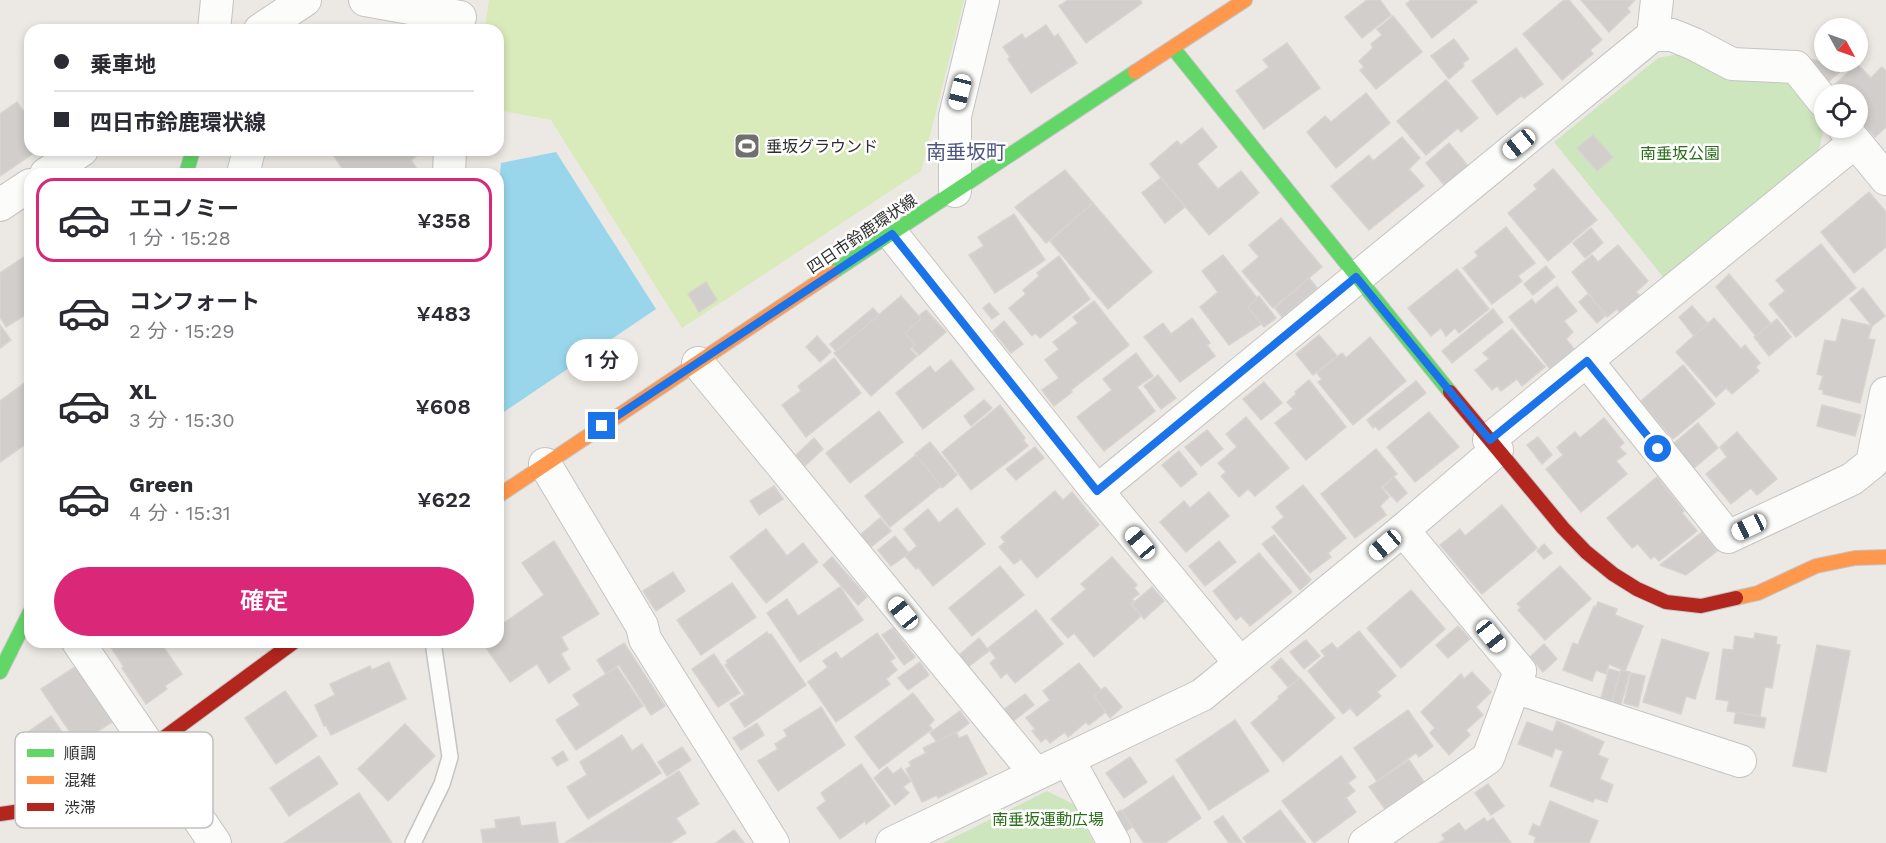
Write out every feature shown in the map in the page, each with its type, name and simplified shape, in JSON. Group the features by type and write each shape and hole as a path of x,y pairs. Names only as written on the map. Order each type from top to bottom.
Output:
{"main road":[{"name":"四日市鈴鹿環状線","path":"504,492 1245,0"},
{"path":"1173,48 1493,445 1563,528 1586,552 1613,573 1637,590 1666,602 1701,606 1758,593 1816,566 1855,558 1886,557"},
{"path":"0,672 24,624"},
{"path":"172,732 286,648"},
{"path":"0,814 15,812"}],"street":[{"path":"215,24 217,0"},
{"path":"269,24 304,0"},
{"path":"365,0 461,16"},
{"path":"955,191 955,116 983,0"},
{"path":"1653,35 1657,0"},
{"path":"1097,491 1653,35 1672,35 1732,64 1796,67 1814,90"},
{"path":"892,843 1202,695 1403,530 1587,361 1846,138"},
{"path":"1852,138 1886,179"},
{"path":"55,168 73,156"},
{"path":"0,205 24,189"},
{"path":"892,234 1097,491 1240,663"},
{"path":"1587,361 1728,537 1852,479 1872,463 1886,393"},
{"path":"698,363 1036,774"},
{"path":"545,464 642,626 645,639 773,843"},
{"path":"1365,843 1488,758 1520,672 1403,530"},
{"path":"82,648 139,732"},
{"path":"1514,687 1740,761"},
{"path":"1068,759 1114,843"},
{"path":"205,828 215,843"}],"lane":[{"path":"413,843 442,784 450,757 434,648"}],"green space":[{"name":"垂坂グラウンド","path":"489,0 964,0 921,171 682,328 551,120 504,111 504,24 486,24"},
{"name":"南垂坂公園","path":"1678,54 1726,77 1789,81 1814,115 1814,138 1822,138 1819,150 1664,278 1554,142 1658,58"},
{"name":"南垂坂運動広場","path":"1047,791 1073,804 1094,843 943,843"}],"water":[{"path":"556,152 656,309 504,412 504,168 501,168 501,163"}],"building":[{"path":"1068,0 1140,0 1142,3 1086,43 1059,6"},
{"path":"1367,0 1380,0 1391,15 1362,38 1345,17"},
{"path":"1411,0 1476,0 1477,2 1432,38 1406,4"},
{"path":"1564,0 1569,0 1602,40 1590,50 1593,54 1562,80 1523,34"},
{"path":"1581,0 1635,0 1627,8 1630,12 1609,32"},
{"path":"1393,16 1422,52 1376,89 1360,70 1364,67 1359,61 1373,48 1371,44 1382,35 1377,29"},
{"path":"1046,25 1054,37 1058,34 1077,63 1031,93 1008,59 1010,57 1003,47 1022,34 1025,39"},
{"path":"1454,39 1469,59 1449,79 1431,56"},
{"path":"1287,43 1320,88 1264,129 1236,91 1269,67 1263,60"},
{"path":"1516,48 1543,84 1524,98 1521,96 1497,115 1472,81"},
{"path":"1882,67 1886,71 1886,127 1875,137 1868,130 1868,84 1835,84 1848,72 1865,72 1871,78"},
{"path":"1820,72 1840,72 1828,82"},
{"path":"1446,80 1478,118 1461,132 1458,128 1426,155 1397,121"},
{"path":"1366,93 1390,123 1336,168 1307,132 1325,116 1331,122"},
{"path":"17,102 24,110 24,156 29,156 0,176 0,114"},
{"path":"1202,128 1217,147 1197,164 1218,189 1241,171 1259,193 1209,235 1150,164 1177,141 1181,145"},
{"path":"1593,135 1613,157 1597,171 1577,148"},
{"path":"1402,137 1420,158 1409,169 1424,186 1369,230 1331,186 1369,155 1373,161"},
{"path":"1449,143 1468,166 1444,185 1426,163"},
{"path":"334,156 416,156 411,160 416,168 342,168"},
{"path":"1553,169 1597,220 1548,261 1508,213 1537,189 1534,185"},
{"path":"1065,170 1093,203 1046,243 1015,207"},
{"path":"1161,178 1185,207 1165,223 1142,193"},
{"path":"1869,192 1886,212 1886,247 1854,273 1821,232"},
{"path":"1093,203 1152,272 1108,309 1050,241"},
{"path":"1014,214 1045,260 995,293 969,255 984,246 978,237"},
{"path":"1281,218 1322,267 1273,308 1242,271 1259,257 1249,245"},
{"path":"1506,227 1535,263 1518,276 1522,281 1492,304 1463,268 1478,256 1475,252"},
{"path":"1591,228 1603,243 1585,258 1573,243"},
{"path":"1821,244 1856,288 1796,337 1769,304 1785,291 1776,280"},
{"path":"1618,245 1648,281 1636,292 1640,296 1619,312 1617,309 1607,317 1572,272 1592,255 1598,262"},
{"path":"1223,255 1257,298 1258,300 1248,307 1261,324 1229,345 1200,307 1218,292 1202,271"},
{"path":"1059,256 1090,299 1040,338 1035,333 1032,336 1009,308 1026,294 1023,290 1039,276 1037,273"},
{"path":"24,257 24,316 6,327 0,317 0,273"},
{"path":"1546,266 1555,277 1533,295 1524,284"},
{"path":"1457,269 1489,309 1459,333 1455,328 1446,336 1441,328 1431,336 1408,308"},
{"path":"1729,274 1771,324 1756,336 1716,287"},
{"path":"1309,278 1317,288 1282,317 1275,308"},
{"path":"706,282 717,300 699,312 688,294"},
{"path":"1557,286 1577,311 1564,321 1573,332 1566,339 1574,349 1550,369 1509,317 1532,299 1535,304"},
{"path":"1863,288 1885,316 1872,326 1850,299"},
{"path":"1588,294 1606,315 1597,323 1579,302"},
{"path":"901,296 921,319 905,333 915,345 910,349 917,356 871,396 834,353"},
{"path":"1259,296 1276,318 1264,327 1248,307"},
{"path":"1094,301 1129,345 1054,406 1042,390 1059,378 1045,360 1059,349 1053,342 1078,323 1073,317"},
{"path":"989,303 999,314 992,319 983,308"},
{"path":"1692,306 1708,324 1694,336 1679,317"},
{"path":"873,308 879,315 836,351 830,344"},
{"path":"1493,309 1503,322 1452,363 1442,351"},
{"path":"926,310 946,332 919,355 912,348 915,345 905,333 921,319 919,316"},
{"path":"1192,318 1210,343 1207,345 1215,356 1180,382 1144,337 1163,323 1171,334"},
{"path":"1714,318 1741,349 1745,345 1760,363 1756,367 1759,371 1732,394 1726,388 1716,397 1676,352"},
{"path":"1777,319 1791,337 1769,356 1754,337"},
{"path":"1842,319 1872,326 1868,339 1875,340 1860,403 1823,394 1823,390 1819,389 1823,376 1817,374 1825,340 1836,342"},
{"path":"1004,321 1023,344 1011,353 993,331"},
{"path":"0,325 11,340 0,348"},
{"path":"1512,329 1545,367 1522,386 1517,379 1501,391 1497,386 1492,390 1475,370 1489,359 1483,353"},
{"path":"1319,335 1337,356 1313,375 1296,354"},
{"path":"817,336 831,352 820,362 806,347"},
{"path":"1370,337 1406,381 1353,425 1318,382 1322,379 1317,373 1342,353 1346,358"},
{"path":"1136,353 1153,376 1137,387 1155,411 1104,451 1077,417 1112,390 1103,379"},
{"path":"834,358 861,393 806,437 782,405 801,391 798,386"},
{"path":"951,360 974,389 923,429 896,393 930,366 935,373"},
{"path":"1683,365 1715,404 1673,439 1641,401"},
{"path":"1158,375 1176,398 1161,409 1144,386"},
{"path":"1309,380 1346,427 1306,460 1275,423 1293,409 1287,402"},
{"path":"1416,381 1426,393 1379,430 1375,426 1373,428 1367,420"},
{"path":"1264,382 1282,403 1261,420 1243,399"},
{"path":"24,383 24,445 0,462 0,401"},
{"path":"984,400 992,408 971,426 964,416"},
{"path":"1000,405 1025,438 1023,440 1028,446 971,490 942,452"},
{"path":"1822,405 1861,415 1855,436 1817,426"},
{"path":"879,411 903,442 850,483 826,453"},
{"path":"1429,412 1459,447 1415,482 1387,447"},
{"path":"1246,417 1289,468 1255,496 1248,489 1239,497 1221,476 1226,472 1218,463 1237,447 1226,434"},
{"path":"1604,418 1624,443 1619,447 1626,454 1616,461 1627,474 1581,512 1546,469 1563,455 1557,447 1575,432 1580,438"},
{"path":"1698,423 1718,448 1693,469 1673,444"},
{"path":"1207,430 1223,449 1201,466 1185,447"},
{"path":"1737,432 1777,479 1757,495 1751,488 1731,504 1706,474 1727,457 1720,447"},
{"path":"1538,437 1552,455 1542,464 1527,445"},
{"path":"814,438 823,449 805,466 796,455"},
{"path":"930,442 957,475 942,488 915,454"},
{"path":"1035,447 1044,458 1016,480 1006,469"},
{"path":"1376,449 1397,474 1381,487 1389,497 1380,506 1386,515 1355,538 1321,494"},
{"path":"1179,451 1197,474 1181,487 1162,465"},
{"path":"916,455 941,486 890,527 865,496"},
{"path":"1394,477 1407,493 1397,502 1383,487"},
{"path":"1657,477 1697,531 1659,561 1654,556 1651,559 1638,544 1632,548 1607,518"},
{"path":"1303,485 1346,538 1328,553 1331,557 1310,573 1272,527 1284,517 1276,507"},
{"path":"774,486 783,499 759,515 750,501"},
{"path":"1055,491 1063,500 1072,492 1099,525 1037,578 1021,559 1014,564 999,547 1005,542 1001,537"},
{"path":"1209,492 1229,516 1186,552 1160,522 1184,501 1190,508"},
{"path":"1502,505 1537,548 1482,594 1440,545 1460,529 1465,536"},
{"path":"957,508 985,544 933,586 918,567 916,569 905,556 917,546 904,529 928,509 939,523"},
{"path":"880,518 891,531 871,547 860,535"},
{"path":"766,529 787,556 803,543 818,562 766,603 730,557"},
{"path":"1702,532 1717,551 1686,575 1660,565"},
{"path":"1274,535 1311,580 1300,590 1262,544"},
{"path":"895,536 909,553 891,566 878,550"},
{"path":"554,541 599,614 561,637 568,649 561,654 570,669 549,683 537,664 510,682 486,648 504,648 504,623 544,595 522,563"},
{"path":"1219,541 1236,562 1205,586 1189,566"},
{"path":"1544,544 1552,553 1544,559 1537,551"},
{"path":"1259,553 1292,592 1250,626 1241,616 1236,620 1213,591"},
{"path":"832,557 867,597 858,605 823,565"},
{"path":"1112,557 1137,585 1134,588 1139,594 1132,599 1134,601 1131,604 1141,616 1094,657 1074,633 1068,638 1051,619 1086,589 1081,584"},
{"path":"1000,566 1024,595 972,636 949,608"},
{"path":"1560,566 1591,599 1545,640 1518,610 1521,607 1517,604"},
{"path":"673,572 685,591 656,611 643,591"},
{"path":"732,583 756,617 701,655 677,620"},
{"path":"840,587 863,620 800,662 767,613 787,599 798,616"},
{"path":"1152,587 1164,601 1144,619 1132,604"},
{"path":"1411,590 1445,629 1401,668 1367,628"},
{"path":"1598,602 1617,609 1615,615 1643,626 1625,671 1609,664 1606,674 1596,670 1592,681 1563,670 1573,643 1578,645 1594,606 1596,607"},
{"path":"1036,610 1063,644 1015,683 1007,673 1001,678 990,663 996,658 988,648"},
{"path":"1458,626 1470,639 1448,658 1436,645"},
{"path":"893,628 915,657 904,665 882,635"},
{"path":"1359,631 1396,676 1377,692 1381,696 1357,716 1350,708 1343,714 1308,671 1325,656 1321,651 1332,643 1337,649"},
{"path":"767,632 771,634 806,685 745,727 730,704 745,694 725,665 728,663 726,661"},
{"path":"877,633 895,658 890,661 897,670 886,679 890,684 836,722 808,682 828,667 823,661 836,652 841,659"},
{"path":"1755,633 1777,637 1776,644 1780,645 1772,688 1765,687 1760,716 1727,711 1729,701 1716,699 1723,649 1733,650 1735,636 1754,639"},
{"path":"979,638 989,651 968,667 959,655"},
{"path":"1662,639 1709,653 1695,699 1686,696 1681,714 1643,702"},
{"path":"1306,640 1320,656 1304,669 1290,652"},
{"path":"624,643 665,706 651,715 619,665 606,674 597,660"},
{"path":"1544,644 1557,659 1543,672 1530,657"},
{"path":"1817,645 1850,651 1826,772 1793,766"},
{"path":"111,648 164,648 182,674 165,686 167,689 146,704 122,668 124,667"},
{"path":"714,654 740,693 718,707 692,669"},
{"path":"1281,658 1299,678 1288,687 1271,667"},
{"path":"389,662 406,699 331,735 326,725 324,726 315,705 335,695 330,684 370,666 372,670"},
{"path":"920,662 929,675 908,690 898,678"},
{"path":"1079,663 1101,690 1094,696 1107,711 1089,725 1086,722 1068,737 1065,732 1050,743 1046,738 1041,742 1032,731 1035,729 1026,718 1050,700 1043,691"},
{"path":"78,665 89,682 87,684 112,722 97,732 70,732 41,689"},
{"path":"617,667 643,706 576,750 556,720 580,705 573,695"},
{"path":"1609,669 1620,672 1612,701 1601,698"},
{"path":"1621,670 1630,672 1621,704 1612,701"},
{"path":"1472,672 1491,692 1476,707 1483,715 1466,730 1470,735 1449,755 1430,733 1435,728 1421,712 1461,674 1464,679"},
{"path":"1631,673 1645,676 1638,707 1624,703"},
{"path":"1300,678 1335,718 1283,762 1251,723"},
{"path":"1105,687 1122,707 1110,718 1094,696"},
{"path":"285,691 317,736 276,764 245,718"},
{"path":"913,693 934,720 929,725 932,729 879,769 855,737"},
{"path":"1025,694 1034,705 1012,722 1003,710"},
{"path":"821,707 845,745 778,791 758,761 778,749 775,744 787,736 784,730"},
{"path":"1408,710 1433,746 1419,757 1416,753 1377,781 1354,748"},
{"path":"960,711 969,723 956,733 937,742 930,733"},
{"path":"1736,712 1766,718 1764,728 1734,723"},
{"path":"51,716 62,732 28,732"},
{"path":"1235,720 1269,771 1209,810 1176,760"},
{"path":"1557,721 1604,742 1598,755 1608,759 1600,779 1613,785 1607,802 1595,798 1593,802 1550,786 1563,751 1555,748 1552,757 1518,744 1527,722 1553,732"},
{"path":"757,723 764,735 741,750 733,738"},
{"path":"405,724 435,756 388,801 358,769"},
{"path":"956,732 959,738 967,735 987,774 938,798 937,795 922,802 906,769 911,766 909,762 926,753 923,748"},
{"path":"622,735 632,751 642,744 661,773 588,819 567,787 587,775 580,762"},
{"path":"682,747 691,760 667,776 658,762"},
{"path":"563,751 568,760 557,766 552,758"},
{"path":"319,756 338,784 289,816 270,788"},
{"path":"1341,756 1356,777 1348,783 1355,791 1346,798 1356,812 1314,843 1282,801"},
{"path":"1130,757 1147,782 1124,798 1106,773"},
{"path":"1409,760 1424,782 1385,809 1369,787"},
{"path":"861,764 890,806 866,824 865,821 840,839 817,808 826,801 821,793"},
{"path":"887,767 893,774 901,768 911,781 903,787 909,793 895,805 874,778"},
{"path":"679,771 699,804 676,818 686,833 670,843 566,842"},
{"path":"1173,776 1201,818 1165,843 1144,843 1122,811"},
{"path":"1488,784 1504,806 1491,815 1475,793"},
{"path":"359,793 392,843 284,843"},
{"path":"1550,801 1598,821 1589,843 1534,843 1536,837 1529,834 1533,824 1540,827"},
{"path":"1121,810 1132,827 1126,831 1115,814"},
{"path":"1280,810 1306,843 1247,843 1243,838"},
{"path":"1223,816 1242,843 1229,843 1214,822"},
{"path":"519,817 521,826 555,822 558,843 483,843 481,830 496,828 495,820"},
{"path":"1484,818 1487,822 1493,818 1511,843 1439,843 1445,839 1442,835 1459,823 1465,831"},
{"path":"734,830 744,843 716,843"}],"traffic: fast":[{"path":"1173,48 1450,392"},
{"path":"833,272 1135,72"},
{"path":"188,168 191,156"},
{"path":"0,672 24,624"}],"traffic: slow":[{"path":"1135,72 1245,0"},
{"path":"504,492 833,272"},
{"path":"1736,598 1758,593 1816,566 1855,558 1886,557"}],"traffic: jam":[{"path":"1450,392 1563,528 1586,552 1613,574 1637,589 1666,602 1701,606 1736,598"},
{"path":"172,732 286,648"},
{"path":"0,814 15,812"}],"place":[{"name":"垂坂グラウンド","path":"747,146"}],"district":[{"name":"南垂坂町","path":"966,152"}],"route":[{"path":"602,426 892,234 1097,491 1356,277 1490,440 1587,361 1658,449"}]}
